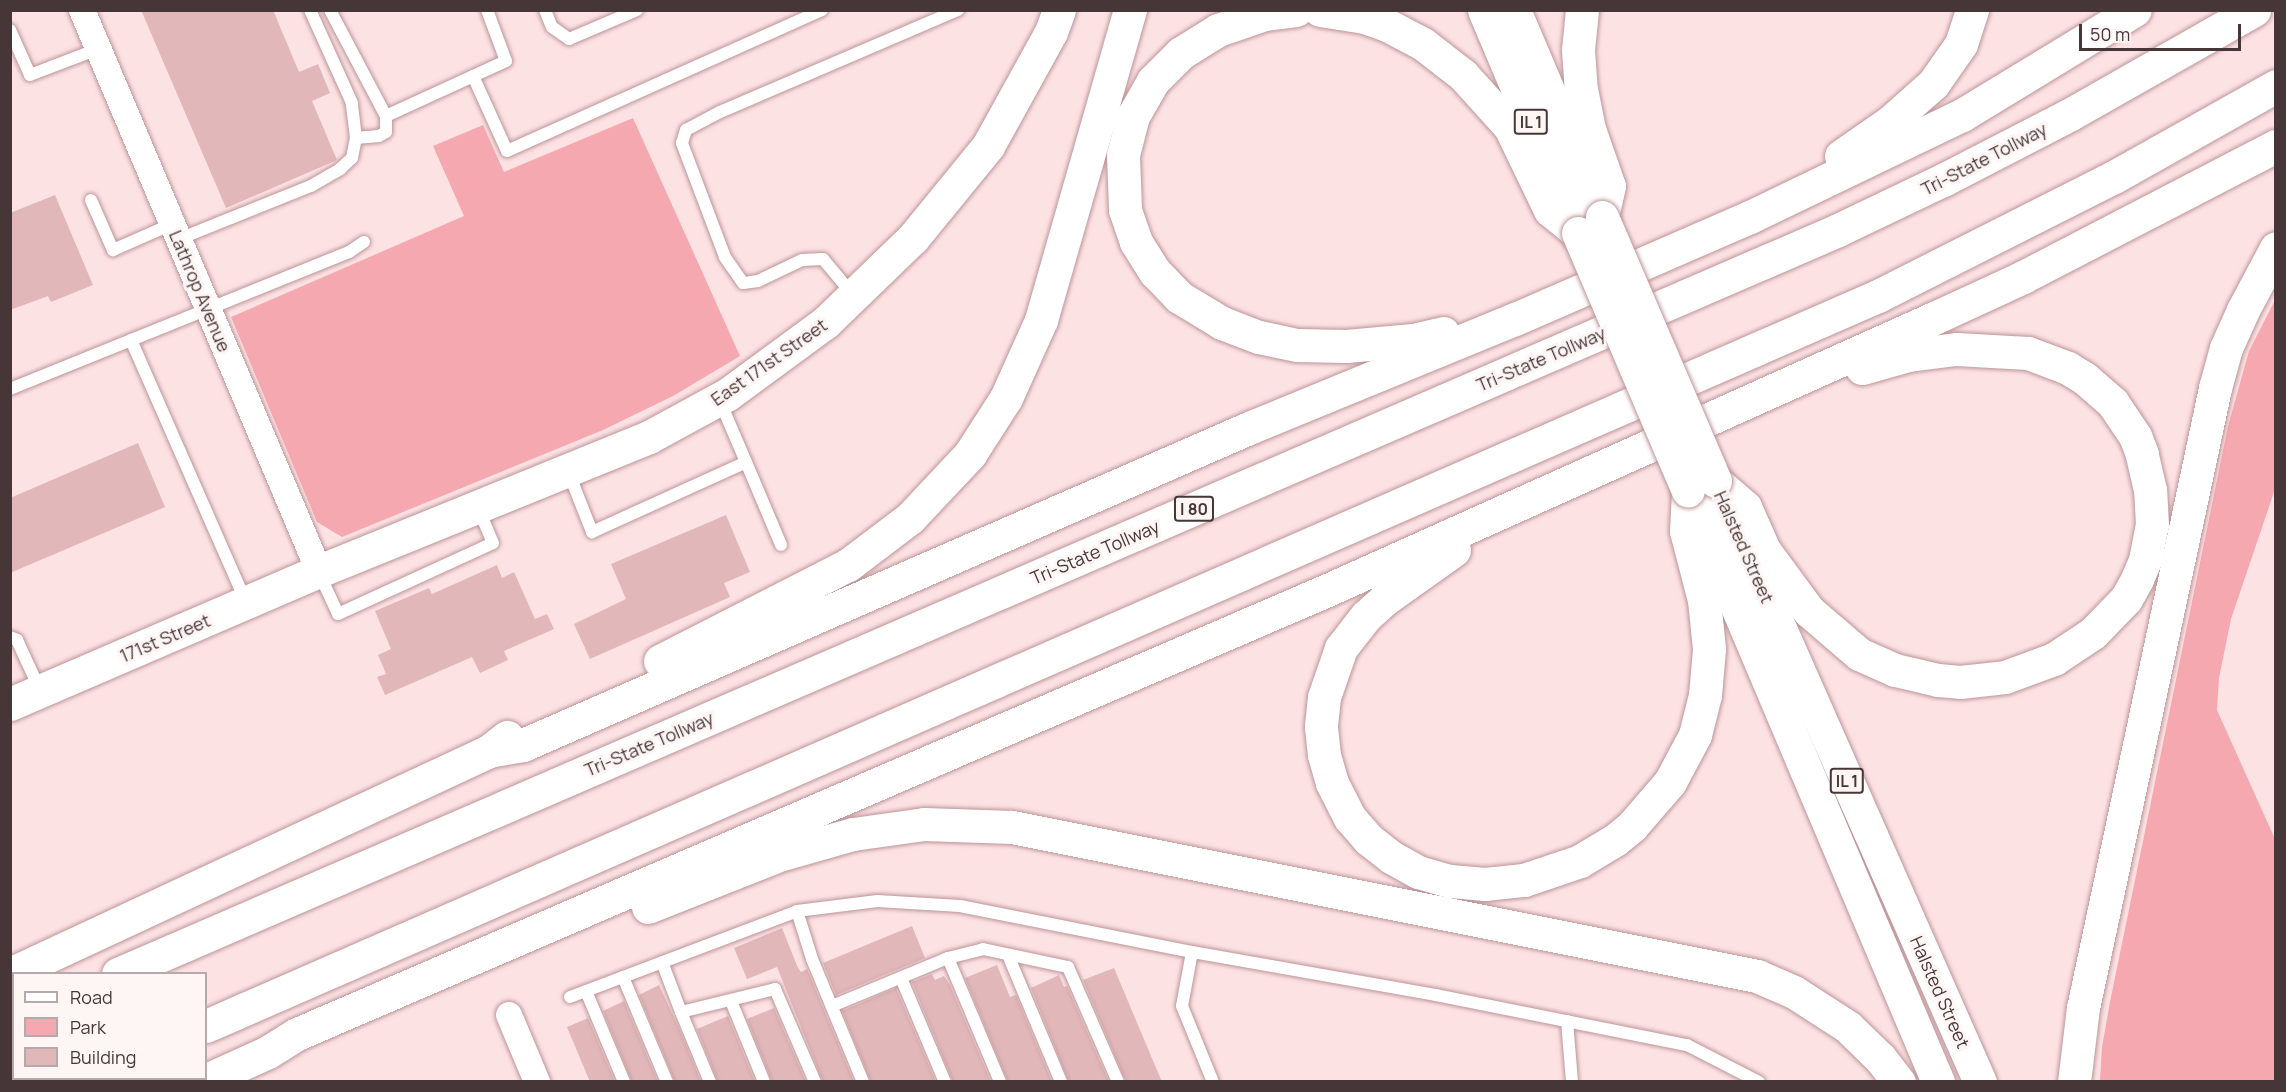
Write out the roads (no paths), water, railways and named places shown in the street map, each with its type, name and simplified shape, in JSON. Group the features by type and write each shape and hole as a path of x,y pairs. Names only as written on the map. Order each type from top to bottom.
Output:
{"main road":[{"name":"East 171st Street","path":"319,572 649,437 719,399 826,322 913,238 988,146 1051,32 1059,10"},
{"path":"14,972 489,751 515,731 826,578 888,537 950,477 969,454 1006,399 1041,320 1130,10"},
{"path":"1296,10 1242,20 1198,40 1166,65 1141,100 1127,135 1122,165 1123,191 1130,226 1155,272 1179,297 1222,323 1259,337 1297,345 1346,346 1413,340 1458,329 1510,309 1539,308"},
{"path":"1320,10 1364,17 1387,25 1423,44 1463,75 1510,127 1550,210 1590,225 1609,186 1589,129 1581,88 1578,50 1582,10"},
{"name":"Halsted Street","path":"1484,10 1590,225 1702,486 1938,1082"},
{"name":"Halsted Street","path":"1514,10 1590,225"},
{"path":"1750,217 1791,185 1843,155 1915,103 1949,64 1961,44 1972,10"},
{"path":"489,751 523,745 1249,428 1539,308 1750,217 1962,115 2135,10"},
{"name":"Tri-State Tollway","path":"123,972 1838,230 1943,180 2069,115 2254,10"},
{"path":"207,1026 1868,301 2004,235 2114,177 2276,86"},
{"path":"207,1080 268,1052 297,1034 1323,592 2023,278 2276,146"},
{"path":"2074,1082 2083,1008 2215,387 2226,348 2276,248"},
{"path":"1598,467 1562,492 1454,550 1408,581 1366,616 1351,634 1333,666 1324,697 1321,726 1324,755 1332,783 1350,818 1368,839 1390,857 1418,872 1450,881 1485,884 1524,880 1562,868 1615,840 1646,811 1670,782 1695,735 1706,695 1709,649 1704,600 1686,531 1702,486 1745,507 1764,550 1776,569 1826,629 1859,654 1895,670 1918,677 1949,681 1984,680 2039,666 2074,647 2093,633 2126,599 2137,579 2145,560 2152,525 2150,490 2142,454 2135,436 2113,403 2084,378 2068,368 2028,353 2005,350 1933,351 1858,369 1781,397 1749,400"},
{"name":"Halsted Street","path":"1702,486 1980,1082"},
{"name":"171st Street","path":"10,704 319,572"},
{"path":"268,1052 302,1045 782,854 853,834 901,826 947,824 1012,827 1757,976 1794,992 1839,1020 1866,1043 1899,1082"}],"street":[{"name":"Lathrop Avenue","path":"82,10 319,572"},
{"path":"509,1015 537,1082"}],"lane":[{"path":"91,200 113,250 175,232 312,186 340,169 352,158 356,138 352,103 310,10"},
{"path":"330,10 386,116 386,132 379,136 356,138"},
{"path":"386,116 506,61 487,10"},
{"path":"545,10 552,27 569,39 637,10"},
{"path":"473,76 507,151 822,10"},
{"path":"854,296 823,259 802,260 758,281 742,283 724,257 682,143 686,130 720,112 958,10"},
{"path":"10,30 30,75 98,49"},
{"path":"10,389 349,252 364,242"},
{"path":"131,340 247,603"},
{"path":"719,399 781,545"},
{"path":"567,470 592,532 746,462"},
{"path":"319,572 338,614 493,543 478,507"},
{"path":"10,637 17,640 41,692"},
{"path":"570,997 797,911 877,902 960,906 1686,1045 1759,1082"},
{"path":"797,911 863,1082"},
{"path":"832,1006 948,958 983,949 1068,967 1118,1082"},
{"path":"1192,952 1182,1006 1213,1082"},
{"path":"1008,955 1061,1082"},
{"path":"948,958 1000,1082"},
{"path":"662,962 710,1082"},
{"path":"623,977 667,1082"},
{"path":"901,978 945,1082"},
{"path":"681,1012 775,989 815,1082"},
{"path":"586,990 624,1082"},
{"path":"731,1001 764,1082"},
{"path":"1567,1021 1572,1082"}]}
